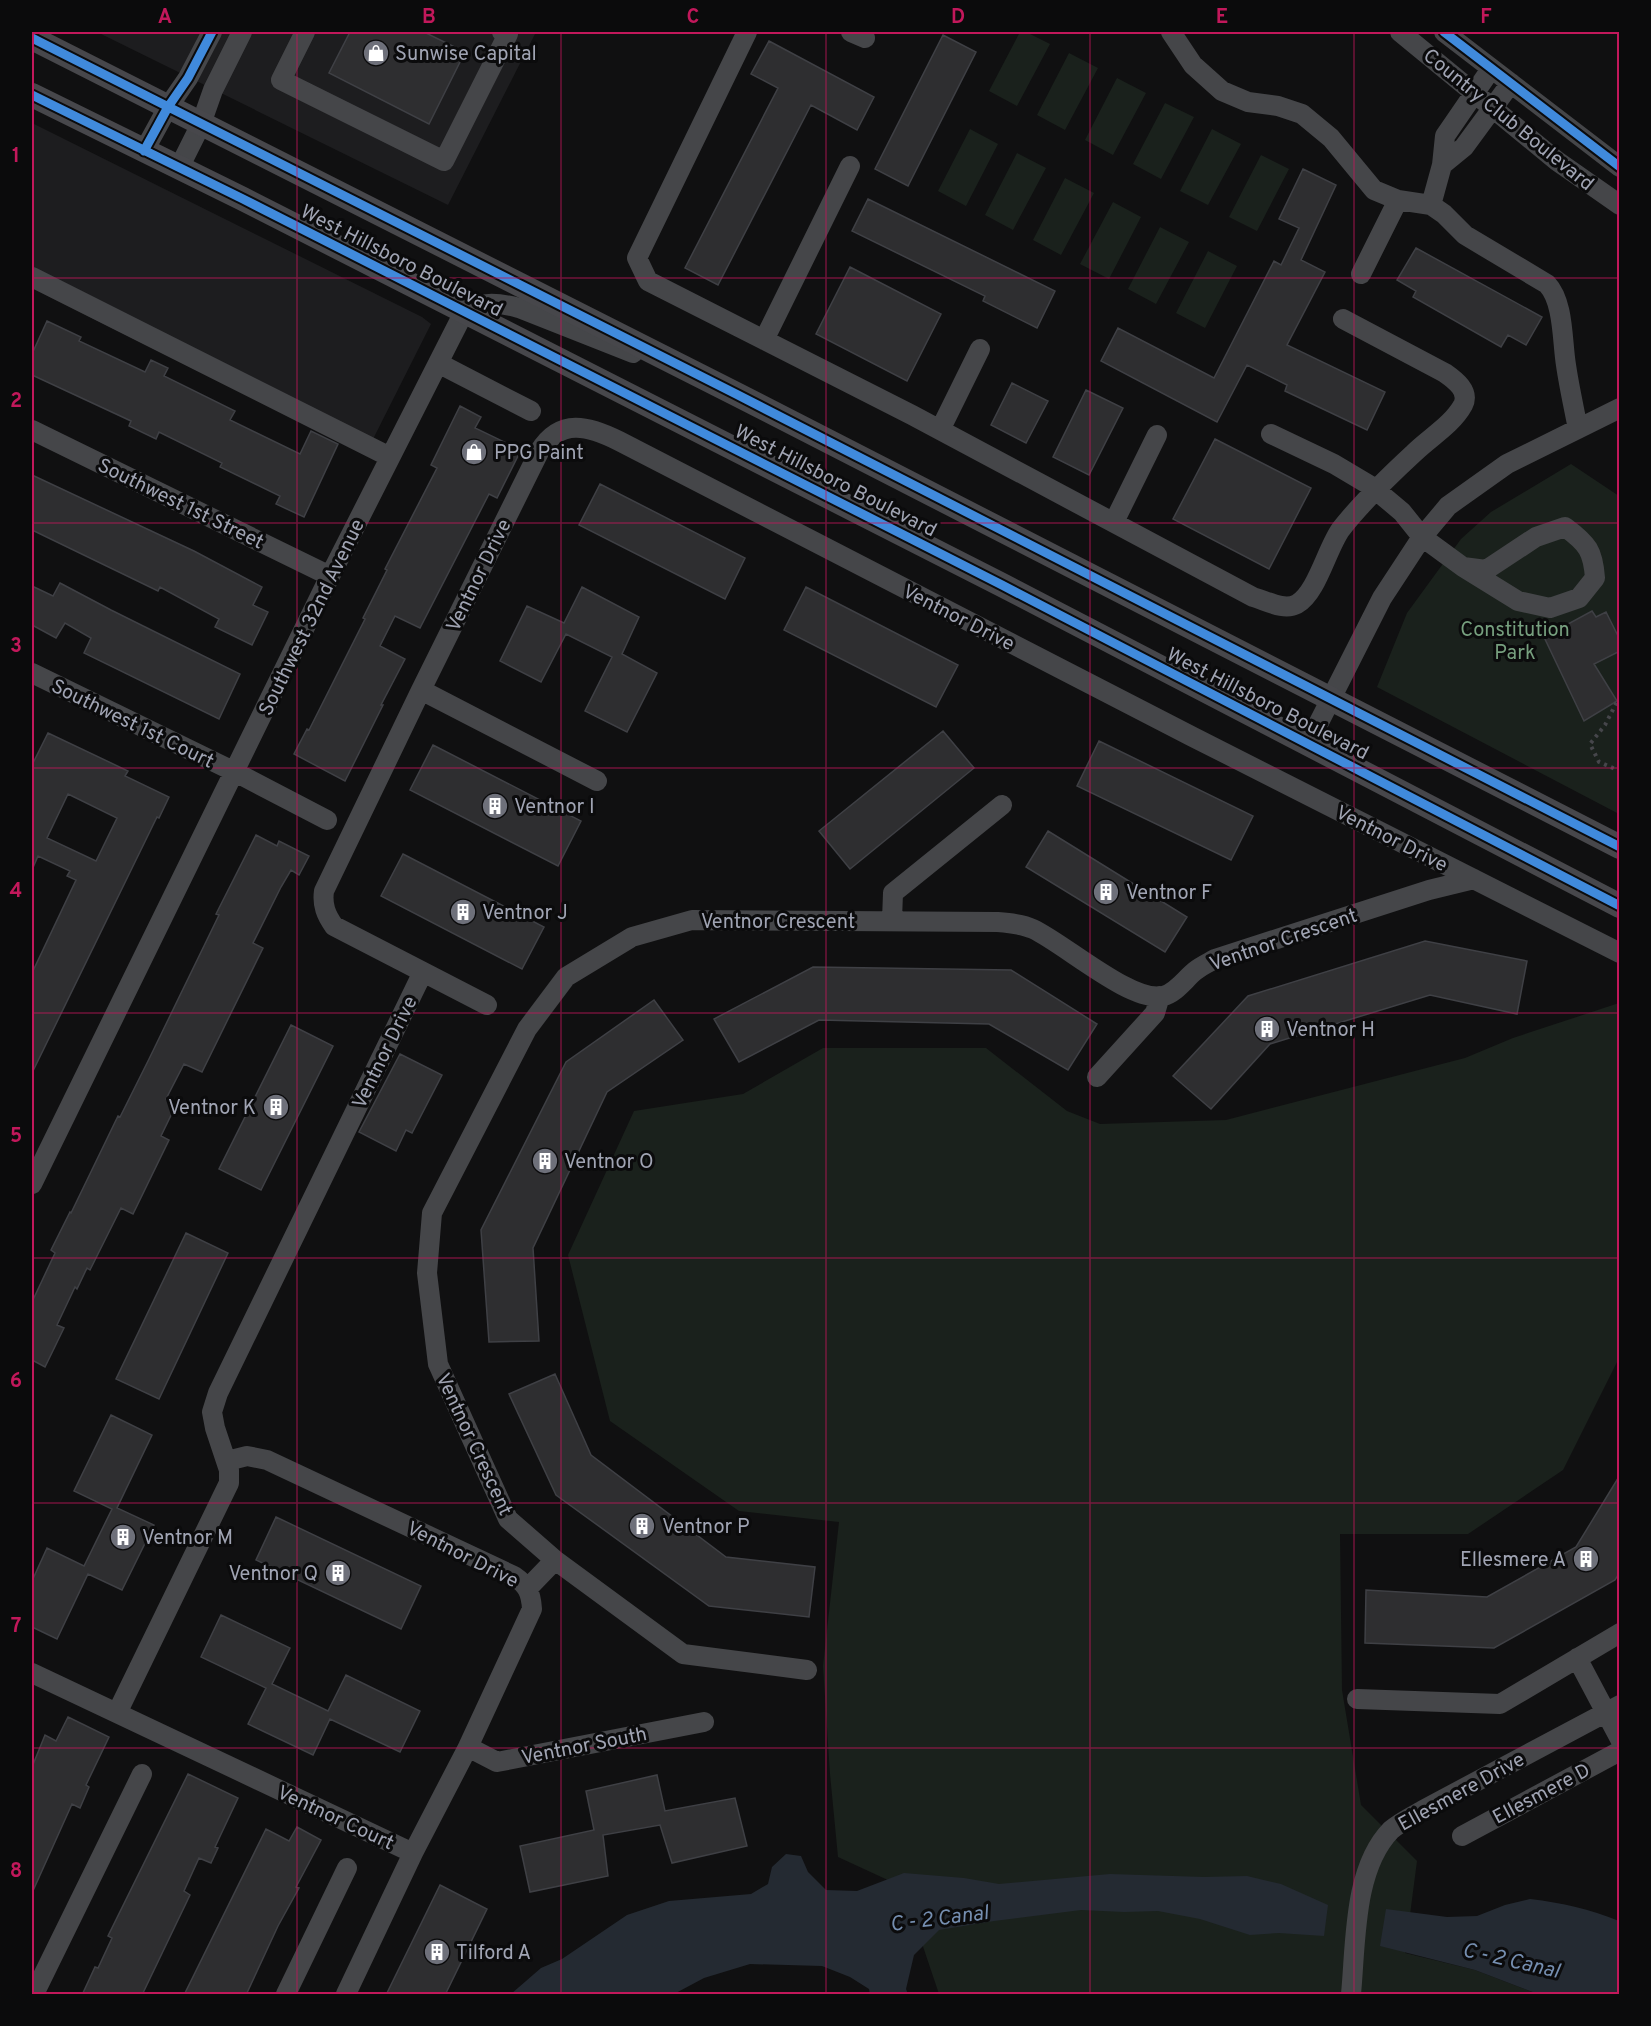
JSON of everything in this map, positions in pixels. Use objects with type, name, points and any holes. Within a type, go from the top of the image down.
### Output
[{"type":"main road","name":"West Hillsboro Boulevard","points":[[32,38],[736,393],[1620,847]]},
{"type":"main road","name":"West Hillsboro Boulevard","points":[[32,94],[981,574],[1620,906]]},
{"type":"street","points":[[144,151],[168,107],[188,78],[212,32]]},
{"type":"street","points":[[179,168],[201,124],[213,90],[242,32]]},
{"type":"street","points":[[305,32],[281,80],[444,161],[508,34],[502,32]]},
{"type":"street","points":[[747,32],[637,258],[648,281],[940,430],[1253,597],[1285,607],[1296,605],[1306,596],[1339,531],[1375,490],[1450,421],[1464,404],[1464,394],[1459,383],[1445,373],[1343,319]]},
{"type":"street","points":[[1171,32],[1193,65],[1222,91],[1248,102],[1278,106],[1302,114],[1331,138],[1374,190],[1398,200],[1431,205],[1444,214],[1465,235],[1538,277],[1551,289],[1555,295],[1561,323],[1565,362],[1578,429]]},
{"type":"street","name":"Country Club Boulevard","points":[[1400,32],[1475,91],[1557,161],[1620,205]]},
{"type":"street","name":"Country Club Boulevard","points":[[1444,32],[1620,167]]},
{"type":"street","points":[[1431,205],[1442,165],[1445,136],[1491,69]]},
{"type":"street","points":[[1442,165],[1464,147],[1511,83]]},
{"type":"street","points":[[764,340],[850,166]]},
{"type":"street","points":[[1361,274],[1398,200]]},
{"type":"street","points":[[32,277],[390,457]]},
{"type":"street","points":[[464,312],[470,307],[485,303],[519,308],[736,393]]},
{"type":"street","name":"Southwest 32nd Avenue","points":[[33,1178],[330,576],[464,312]]},
{"type":"street","points":[[940,430],[980,349]]},
{"type":"street","points":[[438,363],[531,411]]},
{"type":"street","points":[[1308,744],[1382,598],[1422,537],[1448,506],[1507,464],[1620,408]]},
{"type":"street","name":"Ventnor Drive","points":[[117,1713],[229,1483],[227,1461],[215,1428],[212,1412],[218,1392],[423,972],[334,926],[328,918],[323,899],[324,891],[543,445],[565,429],[583,427],[619,441],[1162,721],[1620,953]]},
{"type":"street","name":"Southwest 1st Street","points":[[32,430],[330,576]]},
{"type":"street","points":[[1271,434],[1334,464],[1375,490],[1402,512],[1422,537],[1462,567],[1518,600],[1550,609],[1579,598],[1596,578],[1593,556],[1579,538],[1565,527],[1536,537],[1486,570],[1462,567]]},
{"type":"street","points":[[1114,522],[1157,435]]},
{"type":"street","name":"Southwest 1st Court","points":[[32,673],[235,772],[327,820]]},
{"type":"street","points":[[421,690],[597,781]]},
{"type":"street","points":[[892,920],[893,893],[1002,805]]},
{"type":"street","name":"Ventnor Crescent","points":[[555,1560],[508,1519],[438,1364],[427,1273],[432,1214],[527,1029],[566,977],[632,937],[692,920],[997,922],[1032,928],[1122,985],[1140,994],[1164,996],[1177,988],[1195,970],[1215,959],[1429,890],[1474,879]]},
{"type":"street","points":[[423,972],[487,1005]]},
{"type":"street","points":[[1097,1077],[1155,1013],[1160,996]]},
{"type":"street","name":"Ventnor Drive","points":[[227,1461],[247,1456],[267,1460],[513,1576],[526,1584],[528,1588],[532,1609],[468,1747],[413,1853]]},
{"type":"street","points":[[528,1588],[555,1560],[683,1654],[807,1670]]},
{"type":"street","points":[[1357,1699],[1500,1704],[1620,1633]]},
{"type":"street","points":[[1577,1658],[1612,1709],[1620,1739]]},
{"type":"street","name":"Ventnor Court","points":[[32,1673],[413,1853],[346,1995]]},
{"type":"street","name":"Ellesmere Drive","points":[[1351,1995],[1362,1887],[1374,1854],[1392,1830],[1423,1810],[1612,1709]]},
{"type":"street","name":"Ventnor South","points":[[468,1747],[497,1762],[704,1722]]},
{"type":"street","name":"Ellesmere D","points":[[1461,1836],[1620,1751]]},
{"type":"street","points":[[34,1995],[142,1774]]},
{"type":"street","points":[[286,1995],[347,1868]]},
{"type":"path","points":[[1620,696],[1605,725],[1590,744],[1599,762],[1620,771]]},
{"type":"shaded area","points":[[97,32],[536,32],[448,205]]},
{"type":"shaded area","points":[[32,123],[422,317],[431,324],[365,455],[32,288]]},
{"type":"green space","points":[[1020,32],[1026,32],[1050,44],[1017,106],[989,91]]},
{"type":"green space","points":[[1069,53],[1098,68],[1065,130],[1037,115]]},
{"type":"green space","points":[[1117,78],[1146,93],[1113,155],[1085,140]]},
{"type":"green space","points":[[1165,103],[1194,117],[1161,179],[1133,164]]},
{"type":"green space","points":[[970,129],[998,144],[966,206],[938,191]]},
{"type":"green space","points":[[1212,129],[1241,144],[1208,205],[1180,191]]},
{"type":"green space","points":[[1017,153],[1046,168],[1013,230],[985,215]]},
{"type":"green space","points":[[1261,155],[1289,169],[1257,231],[1229,217]]},
{"type":"green space","points":[[1065,178],[1094,193],[1061,255],[1033,240]]},
{"type":"green space","points":[[1113,202],[1141,217],[1109,279],[1080,264]]},
{"type":"green space","points":[[1160,227],[1189,242],[1156,304],[1128,289]]},
{"type":"green space","points":[[1208,251],[1237,266],[1205,328],[1176,313]]},
{"type":"green space","name":"Constitution Park","points":[[1571,464],[1619,496],[1619,814],[1377,687],[1407,613],[1461,539],[1491,512]]},
{"type":"green space","points":[[1619,1003],[1619,1358],[1563,1470],[1468,1534],[1340,1534],[1342,1690],[1361,1805],[1417,1861],[1405,1953],[1475,1970],[1538,1994],[939,1994],[903,1887],[838,1857],[823,1666],[839,1522],[739,1511],[610,1421],[568,1255],[634,1111],[743,1094],[823,1048],[986,1048],[1067,1111],[1100,1124],[1226,1120],[1465,1058],[1513,1038]]},
{"type":"water","name":"C - 2 Canal","points":[[786,1854],[801,1856],[808,1872],[826,1890],[857,1891],[904,1873],[964,1878],[999,1884],[1110,1874],[1247,1876],[1281,1884],[1328,1905],[1324,1936],[1279,1933],[1250,1935],[1200,1919],[1158,1911],[1081,1910],[939,1930],[914,1955],[906,1989],[908,1994],[870,1994],[869,1989],[850,1977],[822,1966],[750,1964],[704,1978],[674,1994],[511,1994],[541,1968],[562,1959],[627,1915],[669,1901],[751,1894],[768,1884],[772,1867]]},
{"type":"water","name":"C - 2 Canal","points":[[1530,1899],[1576,1907],[1619,1921],[1619,1994],[1538,1994],[1475,1970],[1380,1946],[1386,1909],[1447,1917],[1477,1916],[1505,1905]]},
{"type":"building","points":[[350,32],[424,32],[465,52],[429,124],[329,73]]},
{"type":"building","points":[[943,35],[976,52],[908,186],[875,169]]},
{"type":"building","points":[[769,41],[874,97],[857,130],[811,105],[718,285],[685,268],[778,88],[751,74]]},
{"type":"building","points":[[1303,169],[1336,185],[1301,260],[1325,272],[1287,345],[1385,392],[1367,430],[1285,391],[1287,385],[1247,365],[1217,422],[1101,361],[1118,328],[1214,378],[1274,261],[1281,265],[1299,228],[1279,219]]},
{"type":"building","points":[[868,199],[1055,291],[1037,328],[983,301],[985,296],[852,231]]},
{"type":"building","points":[[1416,248],[1542,317],[1526,345],[1508,335],[1501,347],[1413,297],[1416,291],[1397,280]]},
{"type":"building","points":[[850,267],[941,314],[907,381],[816,334]]},
{"type":"building","points":[[47,321],[81,337],[79,341],[145,372],[151,360],[168,368],[164,376],[235,411],[230,420],[300,454],[311,431],[338,444],[304,517],[276,504],[280,496],[220,467],[222,463],[159,432],[156,439],[129,426],[131,421],[32,375],[32,354]]},
{"type":"building","points":[[1012,383],[1048,401],[1026,443],[991,425]]},
{"type":"building","points":[[1086,390],[1123,408],[1089,475],[1053,457]]},
{"type":"building","points":[[460,406],[481,417],[475,428],[521,450],[497,498],[489,494],[420,628],[395,616],[380,646],[405,659],[345,781],[294,754],[307,729],[309,730],[365,619],[363,618],[387,570],[385,569],[437,468],[431,465]]},
{"type":"building","points":[[1215,439],[1311,488],[1269,569],[1173,519]]},
{"type":"building","points":[[32,475],[194,551],[262,587],[253,605],[268,612],[252,645],[215,627],[219,619],[160,587],[158,591],[32,530]]},
{"type":"building","points":[[600,484],[745,558],[725,599],[579,525]]},
{"type":"building","points":[[60,583],[240,674],[219,719],[84,653],[91,638],[65,623],[56,638],[32,625],[32,586],[53,596]]},
{"type":"building","points":[[582,587],[639,617],[622,654],[657,673],[627,732],[585,711],[612,657],[566,634],[541,682],[500,661],[527,606],[564,623]]},
{"type":"building","points":[[806,587],[958,665],[936,707],[784,630]]},
{"type":"building","points":[[1592,611],[1596,617],[1606,612],[1620,640],[1620,651],[1594,664],[1617,701],[1584,721],[1544,637]]},
{"type":"building","points":[[943,731],[974,768],[850,869],[819,831]]},
{"type":"building","points":[[48,733],[128,771],[125,776],[169,797],[159,818],[157,817],[32,1073],[32,973],[76,880],[67,876],[70,871],[38,856],[32,870],[32,765]],"holes":[[[68,794],[117,818],[96,861],[47,838]]]},
{"type":"building","points":[[1099,741],[1253,816],[1231,860],[1077,786]]},
{"type":"building","name":"Ventnor I","points":[[433,745],[581,821],[558,866],[410,790]]},
{"type":"building","name":"Ventnor F","points":[[1048,831],[1187,917],[1165,952],[1026,867]]},
{"type":"building","points":[[256,835],[277,846],[279,841],[309,856],[299,875],[291,870],[253,943],[263,948],[202,1072],[184,1064],[166,1099],[176,1105],[161,1136],[169,1140],[133,1214],[121,1208],[90,1270],[87,1268],[77,1289],[75,1287],[57,1325],[64,1328],[45,1367],[32,1360],[32,1302],[55,1253],[51,1250],[149,1059],[219,915],[216,914]]},
{"type":"building","name":"Ventnor J","points":[[403,854],[544,927],[522,969],[381,896]]},
{"type":"building","name":"Ventnor H","points":[[1425,941],[1527,961],[1517,1014],[1430,995],[1270,1044],[1211,1109],[1173,1076],[1248,996]]},
{"type":"building","points":[[813,967],[1011,970],[1097,1024],[1068,1070],[989,1024],[819,1020],[739,1062],[714,1019]]},
{"type":"building","name":"Ventnor O","points":[[654,1000],[683,1040],[607,1092],[533,1248],[539,1341],[489,1342],[481,1230],[566,1062]]},
{"type":"building","name":"Ventnor K","points":[[291,1025],[333,1046],[261,1190],[219,1169]]},
{"type":"building","points":[[400,1054],[442,1075],[412,1133],[406,1130],[396,1151],[359,1132]]},
{"type":"building","points":[[186,1233],[228,1253],[159,1399],[116,1379]]},
{"type":"building","name":"Ventnor P","points":[[555,1374],[591,1455],[726,1557],[815,1567],[809,1617],[709,1606],[556,1495],[509,1394]]},
{"type":"building","name":"Ventnor M","points":[[111,1415],[152,1435],[117,1508],[154,1525],[122,1590],[88,1574],[57,1639],[32,1627],[32,1581],[47,1548],[84,1566],[112,1509],[74,1491]]},
{"type":"building","name":"Ellesmere A","points":[[1620,1475],[1620,1572],[1615,1580],[1494,1648],[1365,1643],[1366,1590],[1487,1597],[1576,1547]]},
{"type":"building","name":"Ventnor Q","points":[[276,1517],[421,1586],[401,1629],[256,1560]]},
{"type":"building","points":[[221,1615],[290,1648],[272,1684],[328,1711],[346,1675],[420,1711],[400,1752],[330,1719],[313,1755],[248,1724],[266,1688],[201,1657]]},
{"type":"building","points":[[68,1717],[109,1737],[86,1785],[89,1787],[80,1808],[72,1804],[32,1893],[32,1767],[45,1735],[56,1741]]},
{"type":"building","points":[[188,1774],[238,1798],[215,1847],[218,1848],[211,1863],[199,1858],[184,1891],[190,1895],[142,1995],[82,1995],[95,1967],[98,1968],[112,1938],[108,1936]]},
{"type":"building","points":[[657,1775],[665,1811],[735,1798],[747,1846],[672,1863],[660,1825],[603,1835],[608,1876],[530,1892],[520,1846],[594,1830],[586,1791]]},
{"type":"building","points":[[297,1827],[321,1840],[296,1887],[299,1888],[278,1926],[246,1995],[184,1995],[266,1829],[289,1841]]},
{"type":"building","name":"Tilford A","points":[[440,1885],[487,1909],[445,1995],[386,1995]]},
{"type":"cycle path","points":[[144,151],[168,107],[188,78],[212,32]]},
{"type":"cycle path","points":[[1444,32],[1620,167]]},
{"type":"cycle path","points":[[32,38],[736,394],[1620,847]]},
{"type":"cycle path","points":[[32,95],[243,199],[1002,585],[1620,906]]},
{"type":"place","name":"Sunwise Capital","points":[[376,53]]},
{"type":"place","name":"PPG Paint","points":[[474,452]]},
{"type":"place","name":"Ventnor I","points":[[495,806]]},
{"type":"place","name":"Ventnor F","points":[[1106,892]]},
{"type":"place","name":"Ventnor J","points":[[463,912]]},
{"type":"place","name":"Ventnor H","points":[[1267,1029]]},
{"type":"place","name":"Ventnor K","points":[[276,1107]]},
{"type":"place","name":"Ventnor O","points":[[545,1161]]},
{"type":"place","name":"Ventnor P","points":[[642,1526]]},
{"type":"place","name":"Ventnor M","points":[[123,1537]]},
{"type":"place","name":"Ellesmere A","points":[[1586,1559]]},
{"type":"place","name":"Ventnor Q","points":[[338,1573]]},
{"type":"place","name":"Tilford A","points":[[437,1952]]}]
